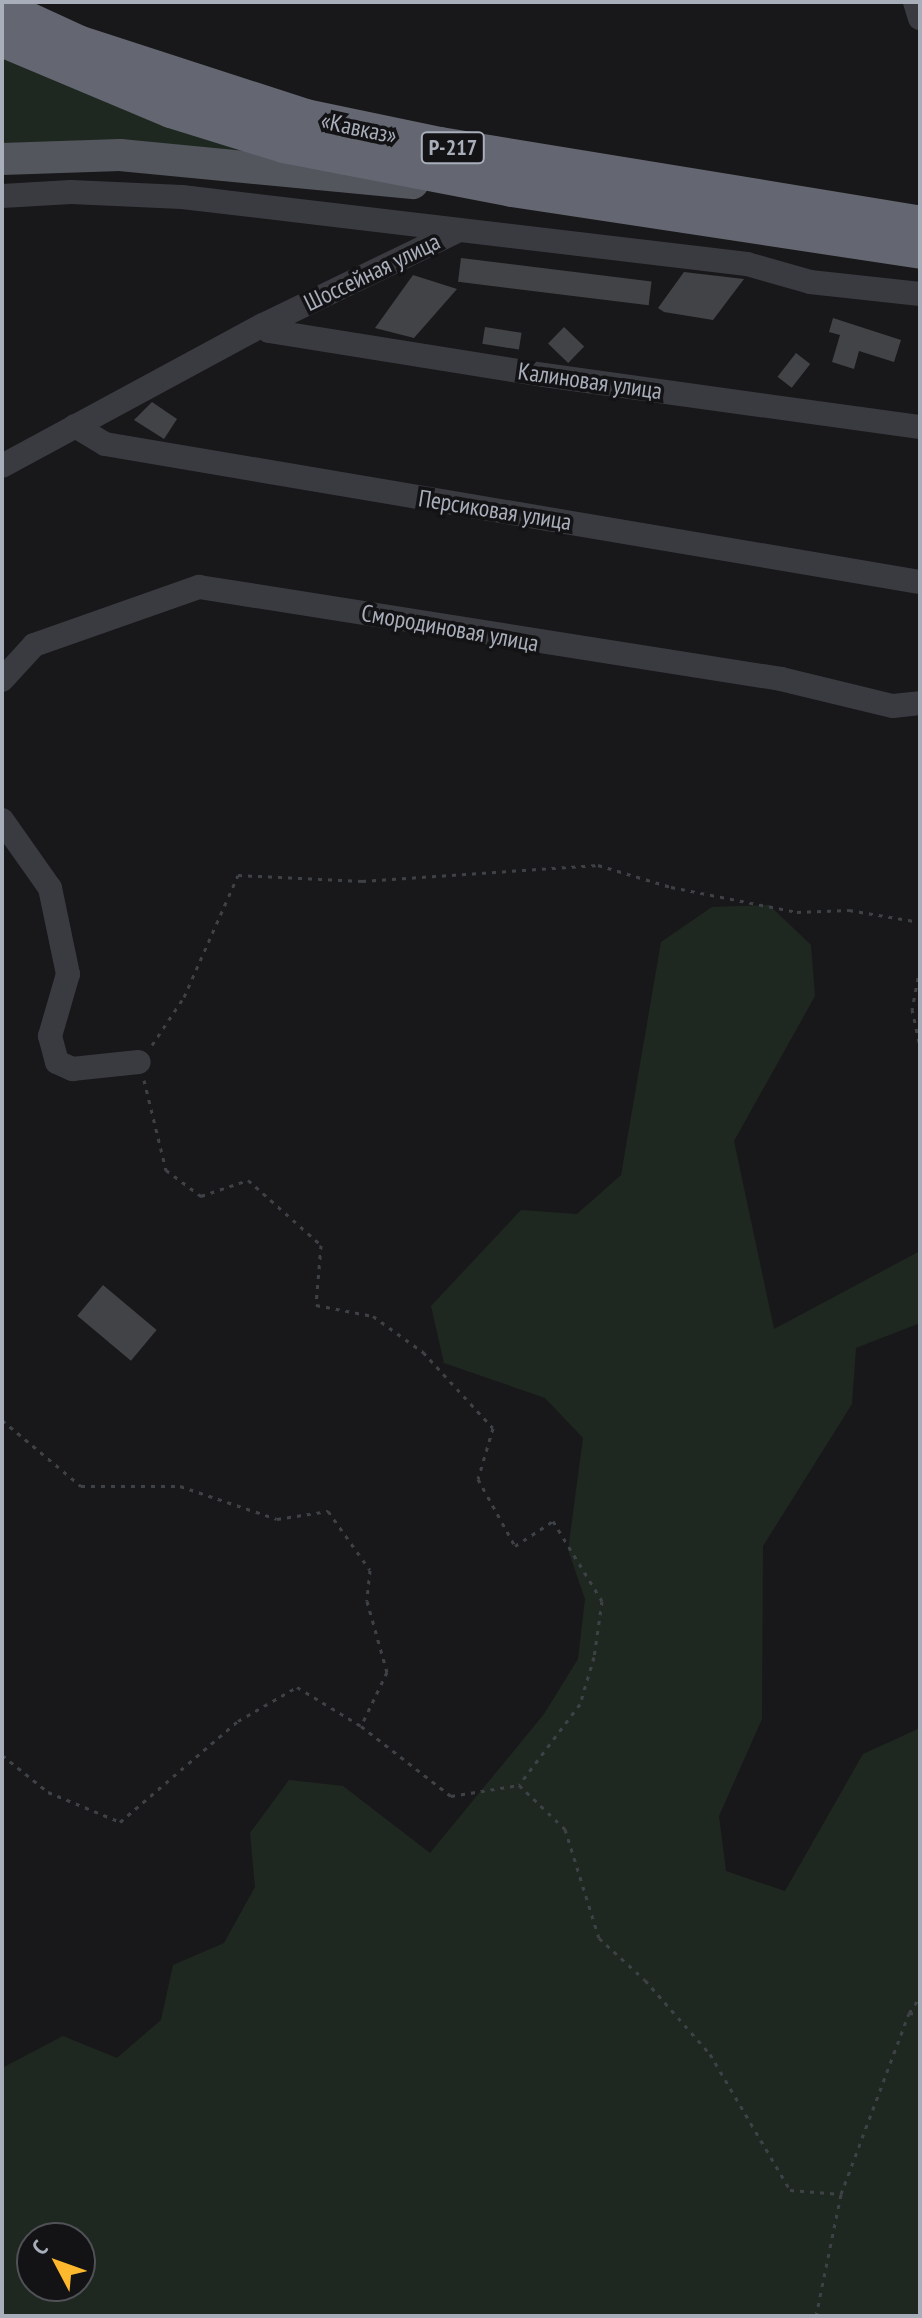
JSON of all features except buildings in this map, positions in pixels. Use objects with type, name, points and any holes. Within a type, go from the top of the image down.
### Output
[{"type":"highway","name":"«Кавказ»","points":[[2,8],[173,77],[365,130],[920,224]]},
{"type":"highway","name":"«Кавказ»","points":[[2,39],[221,128],[312,151],[512,189],[920,251]]},
{"type":"main road","name":"Р-217","points":[[12,2],[46,28]]},
{"type":"main road","name":"Р-217","points":[[2,159],[120,155],[512,189]]},
{"type":"street","points":[[915,2],[920,18]]},
{"type":"street","points":[[2,196],[71,192],[182,197],[458,231]]},
{"type":"street","name":"Шоссейная улица","points":[[2,466],[263,325],[458,231],[747,264],[810,282],[920,294]]},
{"type":"street","name":"Калиновая улица","points":[[263,325],[269,331],[544,375],[920,427]]},
{"type":"street","name":"Персиковая улица","points":[[75,426],[105,444],[920,582]]},
{"type":"street","name":"Смородиновая улица","points":[[2,680],[34,645],[199,587],[781,679],[893,706],[920,703]]},
{"type":"street","points":[[2,820],[50,888],[68,974],[50,1036],[57,1062],[72,1069],[139,1062]]},
{"type":"path","points":[[2,1755],[48,1792],[120,1822],[238,1721],[297,1687],[361,1726],[451,1796],[519,1785],[580,1704],[594,1657],[602,1601],[553,1521],[515,1546],[478,1479],[493,1428],[423,1352],[373,1316],[316,1305],[321,1245],[248,1180],[201,1196],[166,1170],[139,1062],[184,997],[238,875],[362,881],[598,865],[671,887],[797,912],[849,910],[920,922]]},
{"type":"path","points":[[920,968],[912,1009],[920,1047]]},
{"type":"path","points":[[2,1420],[81,1486],[180,1486],[277,1519],[328,1511],[370,1570],[367,1601],[387,1672],[361,1726]]},
{"type":"path","points":[[519,1785],[565,1829],[599,1938],[645,1980],[710,2054],[790,2190],[841,2194]]},
{"type":"path","points":[[816,2316],[841,2194],[909,2013],[920,1997]]},
{"type":"path","points":[[909,2013],[920,2014]]},
{"type":"shaded area","points":[[2,57],[255,152],[2,146]]},
{"type":"shaded area","points":[[769,905],[811,945],[815,996],[734,1141],[774,1329],[920,1251],[920,1323],[856,1348],[852,1404],[763,1546],[762,1719],[719,1816],[726,1871],[785,1891],[863,1754],[920,1728],[920,2316],[2,2316],[2,2068],[63,2036],[117,2058],[161,2020],[173,1965],[224,1943],[255,1887],[250,1833],[289,1780],[343,1786],[430,1853],[544,1714],[578,1659],[585,1599],[568,1550],[583,1438],[545,1398],[444,1363],[431,1306],[521,1210],[577,1214],[621,1175],[661,942],[712,907]]}]
